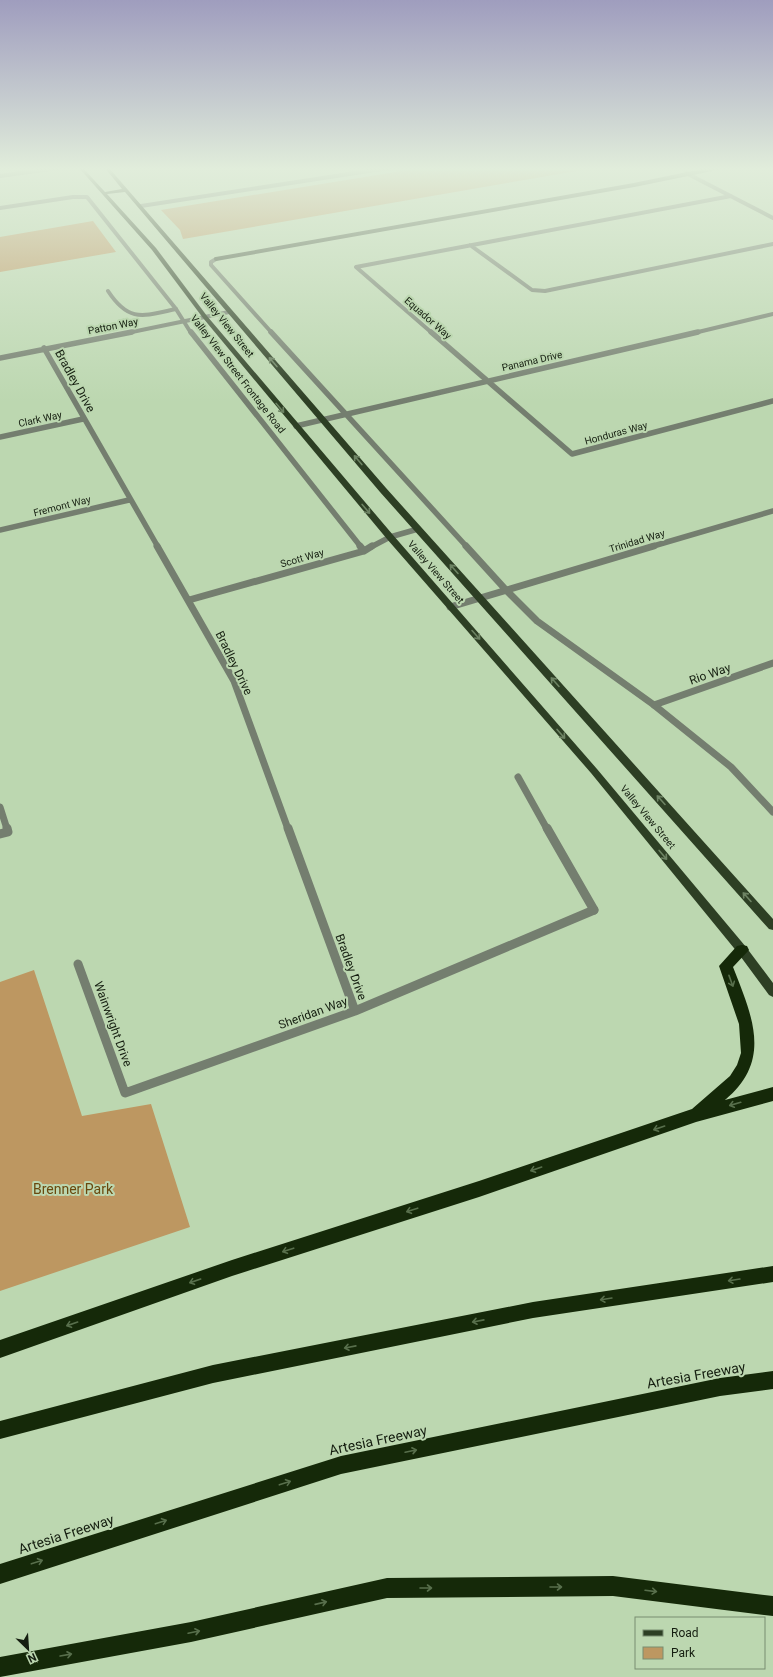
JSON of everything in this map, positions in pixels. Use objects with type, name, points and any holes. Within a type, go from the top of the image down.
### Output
[{"type":"highway","points":[[696,1116],[734,1081],[744,1067],[748,1053],[748,1026],[726,966],[742,950]]},
{"type":"highway","points":[[0,1349],[232,1268],[696,1116],[773,1094]]},
{"type":"highway","points":[[0,1430],[221,1372],[533,1310],[773,1274]]},
{"type":"highway","name":"Artesia Freeway","points":[[0,1574],[341,1465],[720,1387],[773,1380]]},
{"type":"highway","points":[[0,1667],[191,1632],[388,1588],[612,1586],[773,1606]]},
{"type":"main road","name":"Valley View Street","points":[[152,246],[205,317],[390,537],[594,772],[742,950],[773,992]]},
{"type":"main road","name":"Valley View Street","points":[[174,246],[229,312],[418,529],[773,926]]},
{"type":"street","name":"Valley View Street Frontage Road","points":[[126,246],[364,551]]},
{"type":"street","points":[[287,246],[216,259],[212,262],[212,265],[506,590],[537,622],[654,705],[731,767],[773,812]]},
{"type":"street","name":"Equador Way","points":[[463,246],[356,267],[488,380]]},
{"type":"street","points":[[472,246],[532,290],[545,291],[762,246]]},
{"type":"street","points":[[108,291],[120,308],[132,314],[150,314],[176,308]]},
{"type":"street","name":"Patton Way","points":[[0,358],[229,312]]},
{"type":"street","name":"Panama Drive","points":[[296,426],[773,314]]},
{"type":"street","name":"Bradley Drive","points":[[44,348],[129,500],[189,600],[234,681],[355,1011]]},
{"type":"street","name":"Honduras Way","points":[[488,380],[572,454],[773,401]]},
{"type":"street","name":"Clark Way","points":[[0,437],[83,419]]},
{"type":"street","name":"Fremont Way","points":[[0,530],[129,500]]},
{"type":"street","name":"Trinidad Way","points":[[450,607],[773,511]]},
{"type":"street","name":"Scott Way","points":[[189,600],[364,551],[390,537],[418,529]]},
{"type":"street","name":"Rio Way","points":[[654,705],[773,663]]},
{"type":"street","name":"Sheridan Way","points":[[125,1093],[355,1011],[594,910],[518,777]]},
{"type":"street","points":[[0,807],[4,833]]},
{"type":"street","name":"Wainwright Drive","points":[[78,964],[125,1093]]},
{"type":"green space","points":[[0,246],[112,246],[116,252],[0,272]]},
{"type":"green space","name":"Brenner Park","points":[[34,970],[82,1116],[151,1104],[190,1227],[0,1291],[0,982]]}]
